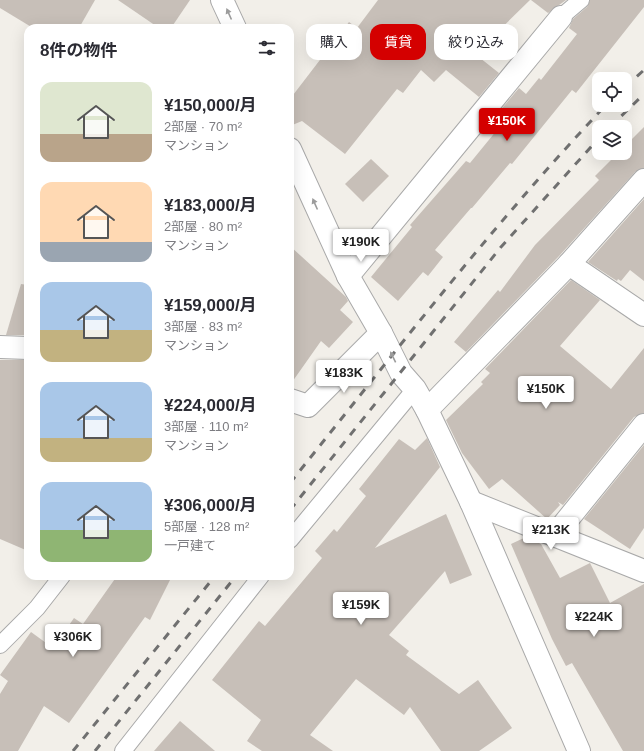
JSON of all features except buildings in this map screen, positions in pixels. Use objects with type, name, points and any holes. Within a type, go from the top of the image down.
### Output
[{"type":"street","points":[[222,0],[233,24]]},
{"type":"street","points":[[348,276],[561,16]]},
{"type":"street","points":[[294,158],[348,276],[381,333],[401,373],[415,389],[471,502],[580,751]]},
{"type":"street","points":[[426,410],[569,264],[644,180]]},
{"type":"street","points":[[569,264],[644,315]]},
{"type":"street","points":[[294,401],[308,406],[381,333]]},
{"type":"street","points":[[0,347],[24,348]]},
{"type":"street","points":[[555,535],[644,426]]},
{"type":"street","points":[[471,502],[643,569]]},
{"type":"lane","points":[[561,16],[581,0]]},
{"type":"lane","points":[[294,535],[415,389]]},
{"type":"lane","points":[[0,645],[36,608],[59,580]]},
{"type":"lane","points":[[123,751],[258,580]]},
{"type":"railway","points":[[632,81],[644,70]]},
{"type":"railway","points":[[617,120],[644,94]]},
{"type":"railway","points":[[294,478],[405,339],[523,196],[599,112]]},
{"type":"railway","points":[[294,505],[501,247],[592,146]]},
{"type":"railway","points":[[73,751],[212,580]]},
{"type":"railway","points":[[95,751],[233,580]]}]
